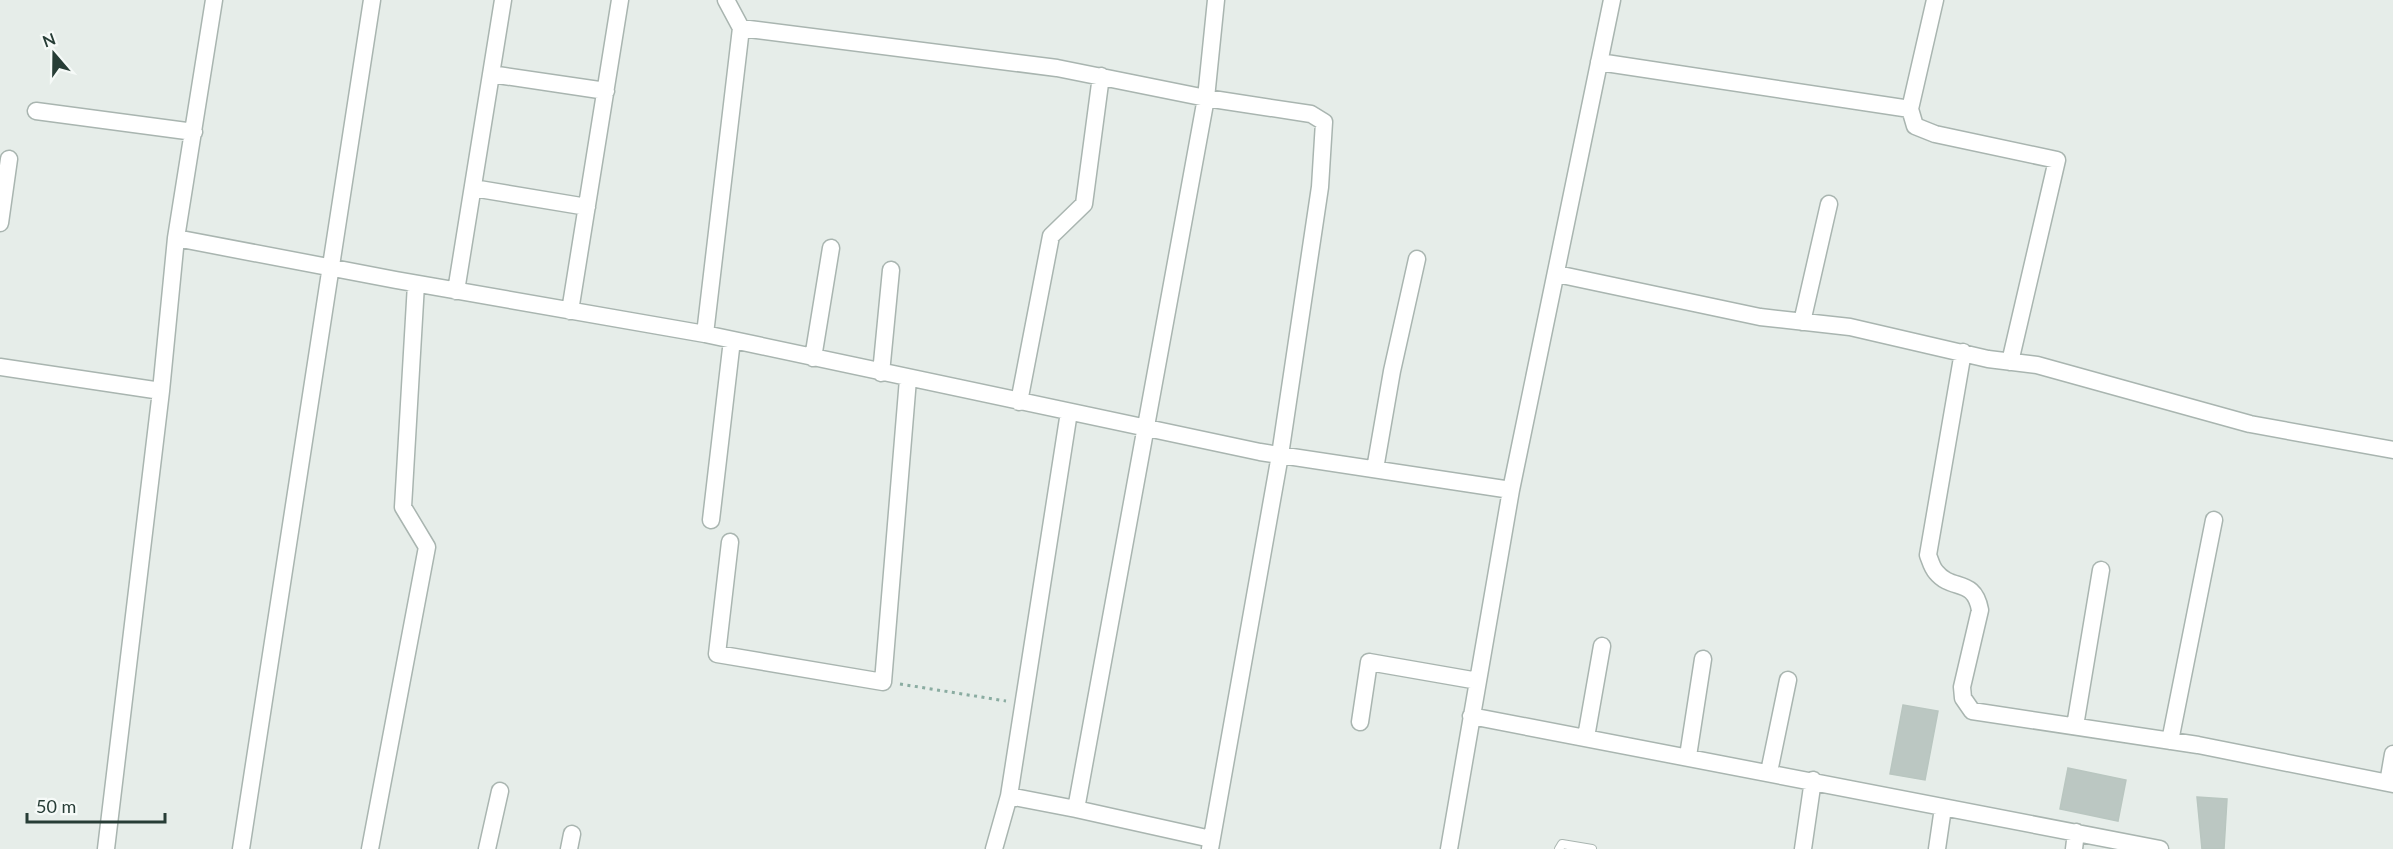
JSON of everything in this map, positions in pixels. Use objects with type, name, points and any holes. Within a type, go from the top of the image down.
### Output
[{"type":"street","points":[[106,849],[161,391],[176,237],[214,0]]},
{"type":"street","points":[[241,849],[372,0]]},
{"type":"street","points":[[456,291],[503,0]]},
{"type":"street","points":[[570,312],[620,0]]},
{"type":"street","points":[[705,334],[741,28],[726,0]]},
{"type":"street","points":[[1076,809],[1206,98],[1216,0]]},
{"type":"street","points":[[1449,849],[1511,490],[1557,274],[1611,0]]},
{"type":"street","points":[[1935,0],[1910,109],[1915,126],[1935,134],[2057,160],[2010,362]]},
{"type":"street","points":[[741,28],[1057,68],[1206,98],[1311,114],[1324,122],[1320,187],[1280,455],[1210,844],[1076,809],[1009,795]]},
{"type":"street","points":[[1599,62],[1910,109]]},
{"type":"street","points":[[491,74],[606,92]]},
{"type":"street","points":[[1019,402],[1051,236],[1084,204],[1101,76]]},
{"type":"street","points":[[36,111],[194,132]]},
{"type":"street","points":[[0,223],[9,159]]},
{"type":"street","points":[[473,188],[587,207]]},
{"type":"street","points":[[1802,322],[1829,204]]},
{"type":"street","points":[[176,237],[416,284],[705,334],[908,379],[1280,455],[1511,490]]},
{"type":"street","points":[[813,358],[831,248]]},
{"type":"street","points":[[1375,470],[1392,371],[1417,259]]},
{"type":"street","points":[[881,373],[891,270]]},
{"type":"street","points":[[1557,274],[1760,317],[1850,327],[2010,362],[2068,372],[2250,424],[2393,450]]},
{"type":"street","points":[[370,849],[427,547],[403,507],[416,284]]},
{"type":"street","points":[[711,520],[732,340]]},
{"type":"street","points":[[1963,352],[1928,555],[1935,572],[1950,582],[1971,590],[1978,602],[1980,610],[1962,687],[1963,698],[1972,711],[2300,763],[2390,784],[2393,754]]},
{"type":"street","points":[[0,367],[161,391]]},
{"type":"street","points":[[730,542],[717,654],[883,682],[908,379]]},
{"type":"street","points":[[994,849],[1009,795],[1069,412]]},
{"type":"street","points":[[2170,741],[2214,520]]},
{"type":"street","points":[[2075,726],[2102,570]]},
{"type":"street","points":[[1586,737],[1602,646]]},
{"type":"street","points":[[1688,756],[1703,659]]},
{"type":"street","points":[[1360,722],[1370,662],[1478,681]]},
{"type":"street","points":[[1769,772],[1788,680]]},
{"type":"street","points":[[1471,716],[1813,780],[1943,808],[2075,841],[2160,849]]},
{"type":"street","points":[[1803,849],[1813,780]]},
{"type":"street","points":[[487,849],[500,791]]},
{"type":"street","points":[[1937,849],[1943,808]]},
{"type":"lane","points":[[1559,849],[1562,843],[1592,849]]},
{"type":"path","points":[[883,682],[1024,703]]},
{"type":"building","points":[[1903,705],[1938,711],[1925,780],[1890,774]]},
{"type":"building","points":[[2068,768],[2126,780],[2118,821],[2060,809]]},
{"type":"building","points":[[2197,797],[2227,799],[2224,849],[2202,849]]}]
